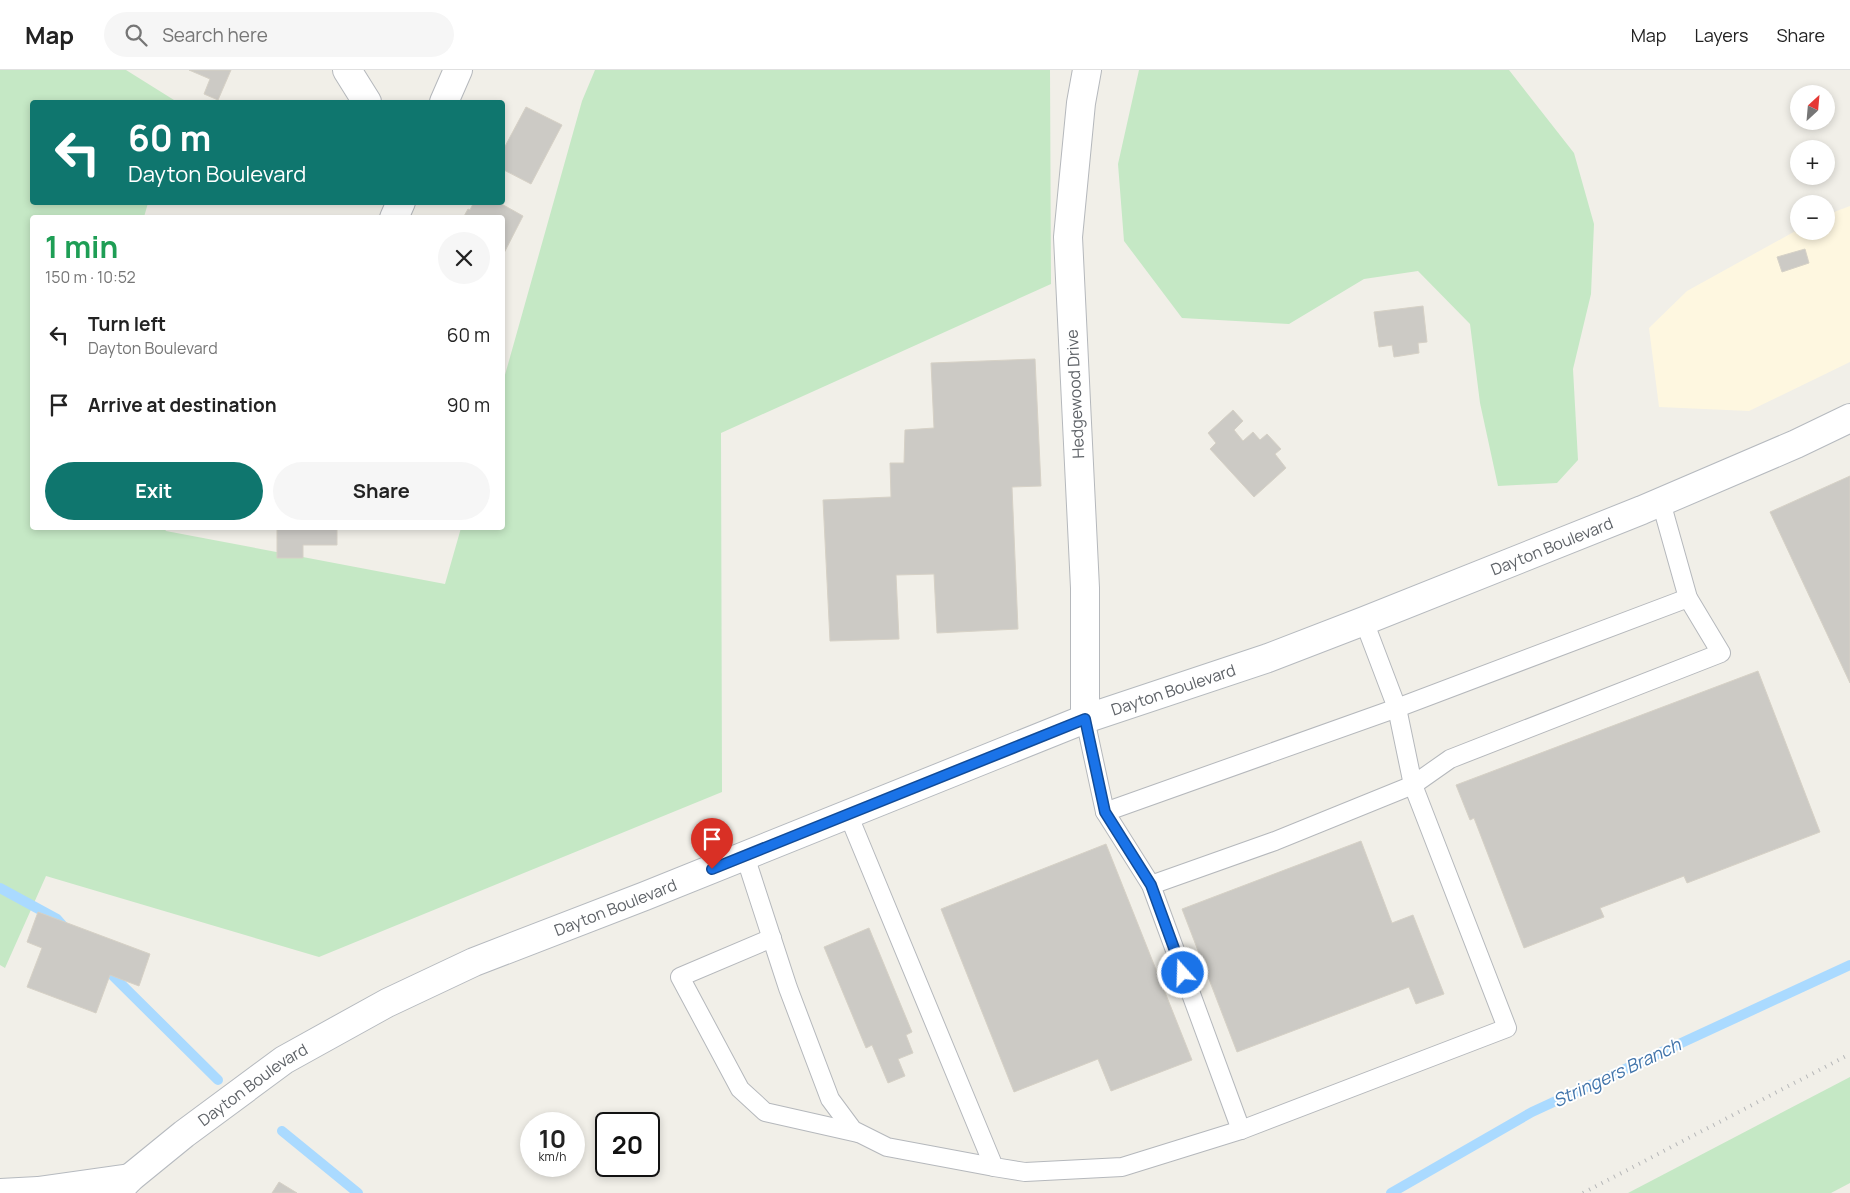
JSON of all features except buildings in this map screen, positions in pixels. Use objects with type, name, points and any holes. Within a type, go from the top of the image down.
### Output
[{"type":"main road","points":[[347,70],[366,100]]},
{"type":"main road","points":[[445,100],[458,70]]},
{"type":"main road","name":"Hedgewood Drive","points":[[1085,719],[1085,588],[1068,237],[1081,103],[1087,70]]},
{"type":"main road","name":"Dayton Boulevard","points":[[128,1188],[184,1134],[284,1060],[387,1003],[474,962],[745,856],[1085,719],[1268,658],[1364,621],[1661,502],[1796,444],[1850,418]]},
{"type":"main road","points":[[0,1193],[128,1188]]},
{"type":"lane","points":[[1151,885],[1275,841],[1413,785],[1450,759],[1721,653],[1688,598],[1661,502]]},
{"type":"lane","points":[[1105,812],[1397,708],[1688,598]]},
{"type":"lane","points":[[745,856],[788,988],[830,1100],[853,1130],[858,1133],[888,1147],[1025,1172],[1122,1167],[1241,1130],[1507,1028],[1413,785],[1397,708],[1364,621]]},
{"type":"lane","points":[[1085,719],[1105,812],[1151,885],[1241,1130]]},
{"type":"lane","points":[[848,814],[994,1167]]},
{"type":"lane","points":[[772,938],[680,977],[740,1089],[765,1112],[858,1133]]},
{"type":"shaded area","points":[[1850,206],[1850,362],[1749,411],[1659,407],[1649,328],[1687,291],[1790,234],[1790,240],[1835,240],[1835,212]]},
{"type":"green space","points":[[0,70],[126,70],[174,100],[30,100],[30,205],[147,205],[145,215],[30,215],[30,530],[165,530],[445,584],[460,530],[505,530],[505,375],[582,101],[595,70],[1050,70],[1051,284],[721,433],[722,792],[319,957],[46,876],[5,968],[0,965]]},
{"type":"green space","points":[[1139,70],[1509,70],[1574,153],[1594,224],[1591,294],[1573,369],[1578,460],[1557,483],[1498,486],[1480,403],[1470,324],[1418,271],[1364,279],[1289,324],[1182,318],[1124,241],[1118,164]]},
{"type":"green space","points":[[1850,1077],[1850,1183],[1831,1193],[1628,1193]]},
{"type":"waterway","points":[[0,888],[57,919],[65,928]]},
{"type":"waterway","name":"Stringers Branch","points":[[1391,1193],[1532,1112],[1850,965]]},
{"type":"waterway","points":[[105,968],[218,1080]]},
{"type":"waterway","points":[[282,1131],[358,1193]]},
{"type":"railway","points":[[1583,1193],[1850,1054]]},
{"type":"route","points":[[712,869],[1085,719],[1105,812],[1151,885],[1183,973]]}]
